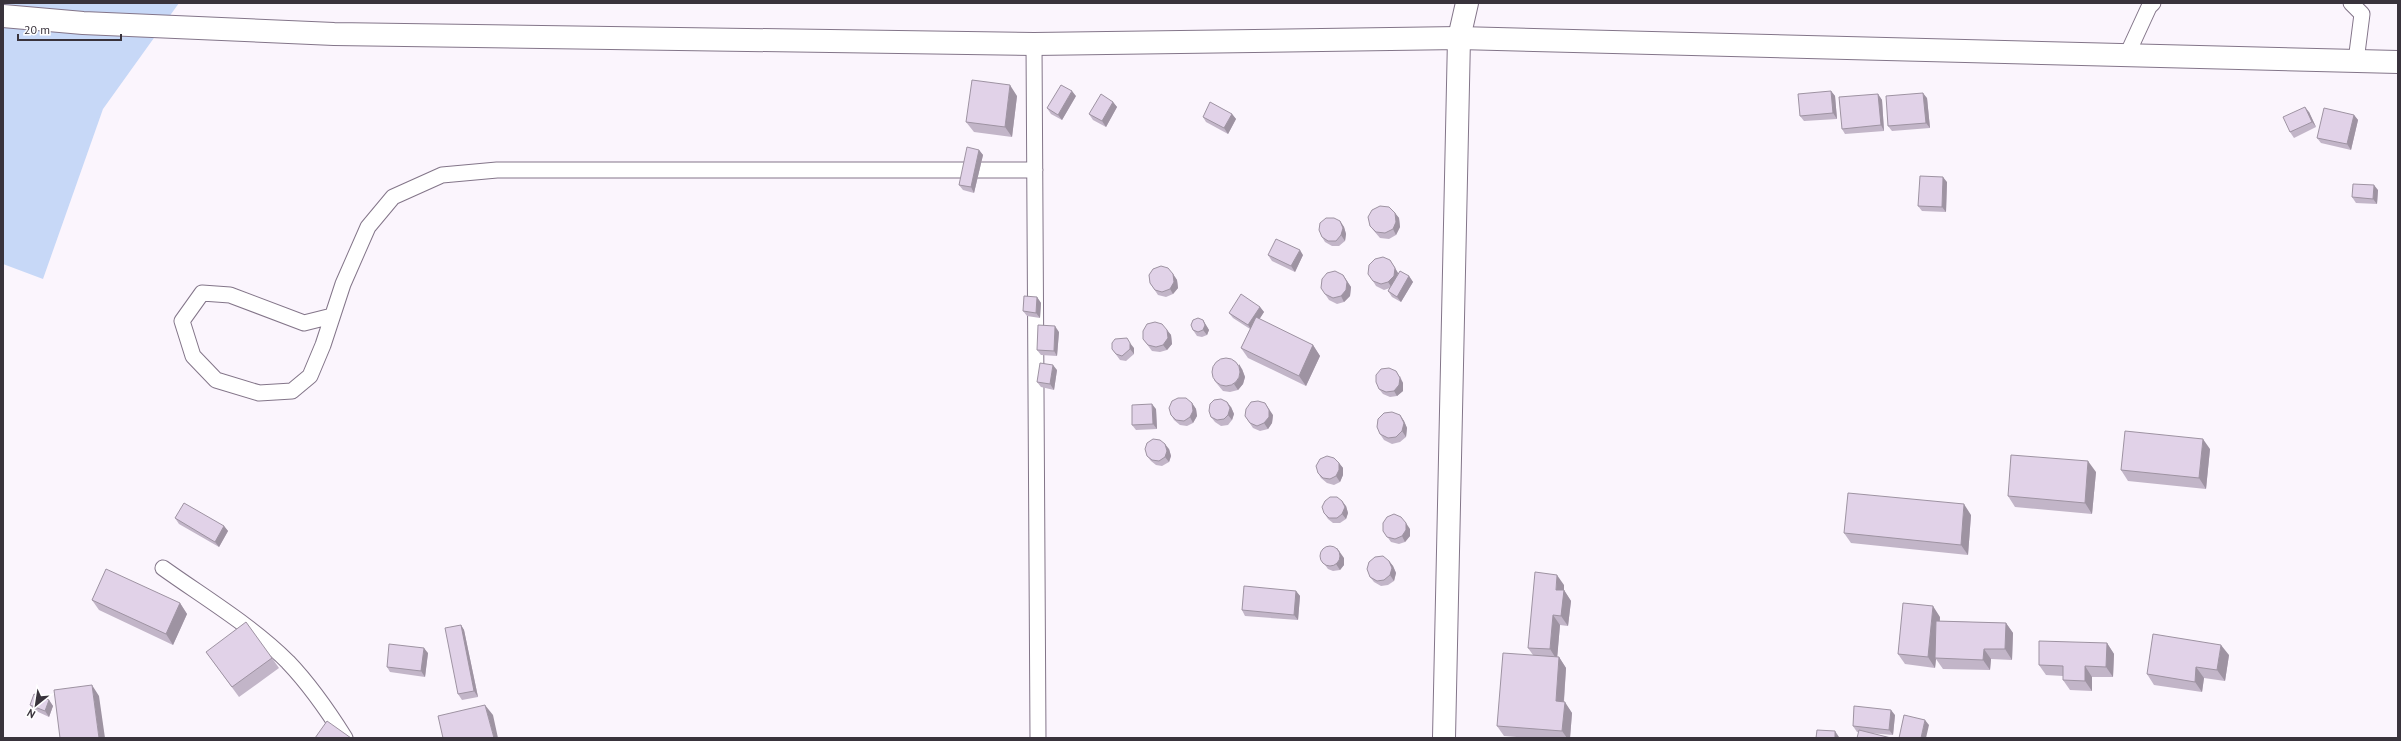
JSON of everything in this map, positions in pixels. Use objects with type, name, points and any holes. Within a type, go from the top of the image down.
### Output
[{"type":"main road","points":[[1444,738],[1459,38],[1467,3]]},
{"type":"main road","points":[[3,16],[83,23],[334,34],[1034,44],[1459,38],[2126,57],[2398,62]]},
{"type":"lane","points":[[2126,57],[2149,7],[2153,3]]},
{"type":"lane","points":[[2351,3],[2362,14],[2356,61]]},
{"type":"lane","points":[[1034,44],[1038,738]]},
{"type":"lane","points":[[332,316],[304,324],[230,295],[202,293],[182,321],[193,356],[216,380],[259,393],[292,390],[310,376],[332,316],[343,284],[368,227],[393,197],[442,175],[497,170],[1035,170]]},
{"type":"lane","points":[[163,568],[253,633],[288,662],[320,700],[345,738]]},
{"type":"water","points":[[3,3],[179,3],[103,109],[43,279],[3,264]]},
{"type":"building","points":[[972,80],[1010,85],[1005,127],[966,122]]},
{"type":"building","points":[[1061,85],[1072,91],[1058,115],[1047,108]]},
{"type":"building","points":[[1831,91],[1833,113],[1800,116],[1798,94]]},
{"type":"building","points":[[1923,93],[1926,123],[1888,126],[1886,96]]},
{"type":"building","points":[[1101,94],[1113,102],[1102,121],[1089,114]]},
{"type":"building","points":[[1878,94],[1881,125],[1842,129],[1839,97]]},
{"type":"building","points":[[1210,102],[1232,114],[1224,128],[1203,117]]},
{"type":"building","points":[[2305,107],[2312,122],[2290,132],[2283,117]]},
{"type":"building","points":[[2324,108],[2354,115],[2347,144],[2317,138]]},
{"type":"building","points":[[967,147],[979,150],[971,187],[959,185]]},
{"type":"building","points":[[1920,176],[1943,177],[1942,207],[1918,206]]},
{"type":"building","points":[[2353,184],[2374,185],[2373,199],[2352,197]]},
{"type":"building","points":[[1380,206],[1389,207],[1395,213],[1396,222],[1393,229],[1385,233],[1376,232],[1370,226],[1368,217],[1372,210]]},
{"type":"building","points":[[1326,218],[1334,218],[1340,221],[1343,228],[1341,235],[1336,241],[1328,241],[1322,237],[1319,230],[1320,223]]},
{"type":"building","points":[[1276,239],[1300,250],[1291,266],[1268,255]]},
{"type":"building","points":[[1383,257],[1390,260],[1395,268],[1394,276],[1388,282],[1381,284],[1373,281],[1368,274],[1369,265],[1375,259]]},
{"type":"building","points":[[1161,266],[1168,268],[1173,274],[1174,282],[1170,289],[1162,292],[1155,290],[1150,283],[1149,275],[1153,269]]},
{"type":"building","points":[[1335,271],[1343,275],[1347,282],[1346,290],[1341,296],[1333,298],[1325,294],[1321,288],[1322,279],[1327,273]]},
{"type":"building","points":[[1400,271],[1409,276],[1397,297],[1388,291]]},
{"type":"building","points":[[1241,294],[1260,307],[1248,325],[1229,313]]},
{"type":"building","points":[[1024,296],[1037,297],[1036,313],[1023,311]]},
{"type":"building","points":[[1256,317],[1313,345],[1299,376],[1241,348]]},
{"type":"building","points":[[1198,318],[1203,320],[1205,325],[1203,330],[1198,332],[1193,330],[1191,325],[1193,320]]},
{"type":"building","points":[[1155,322],[1162,324],[1167,330],[1168,338],[1163,345],[1156,347],[1148,345],[1143,339],[1143,331],[1147,324]]},
{"type":"building","points":[[1038,325],[1055,326],[1054,351],[1037,350]]},
{"type":"building","points":[[1127,338],[1130,343],[1130,349],[1122,356],[1116,354],[1112,349],[1112,343],[1115,339]]},
{"type":"building","points":[[1226,358],[1236,362],[1240,372],[1236,382],[1226,386],[1216,382],[1212,372],[1216,362]]},
{"type":"building","points":[[1040,363],[1053,365],[1050,384],[1037,382]]},
{"type":"building","points":[[1389,368],[1396,371],[1400,378],[1399,385],[1394,391],[1386,392],[1379,389],[1376,382],[1376,375],[1381,369]]},
{"type":"building","points":[[1178,398],[1186,398],[1192,403],[1193,411],[1190,417],[1184,421],[1176,420],[1171,415],[1169,408],[1172,401]]},
{"type":"building","points":[[1221,399],[1227,402],[1230,408],[1228,415],[1224,419],[1217,420],[1211,417],[1209,411],[1210,404],[1214,400]]},
{"type":"building","points":[[1258,401],[1265,403],[1269,410],[1269,417],[1264,423],[1257,426],[1250,423],[1245,416],[1246,409],[1251,402]]},
{"type":"building","points":[[1152,404],[1153,424],[1132,425],[1132,405]]},
{"type":"building","points":[[1392,412],[1400,415],[1404,423],[1402,431],[1396,437],[1388,438],[1380,434],[1377,427],[1378,419],[1384,413]]},
{"type":"building","points":[[2125,431],[2203,439],[2199,478],[2121,470]]},
{"type":"building","points":[[1153,439],[1160,440],[1165,444],[1167,451],[1165,457],[1159,461],[1152,460],[1147,456],[1145,449],[1147,443]]},
{"type":"building","points":[[2011,455],[2088,461],[2085,503],[2008,496]]},
{"type":"building","points":[[1327,456],[1334,458],[1339,463],[1339,470],[1336,476],[1330,479],[1323,478],[1318,473],[1316,466],[1320,459]]},
{"type":"building","points":[[1848,493],[1964,504],[1961,545],[1844,533]]},
{"type":"building","points":[[1330,497],[1337,497],[1342,501],[1345,507],[1342,514],[1337,518],[1329,518],[1324,513],[1322,507],[1325,501]]},
{"type":"building","points":[[184,503],[224,526],[215,542],[175,518]]},
{"type":"building","points":[[1394,514],[1401,517],[1406,523],[1406,530],[1402,536],[1395,539],[1387,537],[1383,531],[1383,523],[1387,517]]},
{"type":"building","points":[[1330,546],[1337,549],[1340,556],[1337,563],[1330,566],[1323,563],[1320,556],[1323,549]]},
{"type":"building","points":[[1383,556],[1389,561],[1392,568],[1390,575],[1384,580],[1377,581],[1370,577],[1367,569],[1369,562],[1375,557]]},
{"type":"building","points":[[106,569],[180,603],[166,634],[92,600]]},
{"type":"building","points":[[1535,572],[1557,575],[1556,590],[1564,590],[1561,616],[1553,615],[1550,649],[1528,648]]},
{"type":"building","points":[[1244,586],[1296,591],[1294,615],[1242,610]]},
{"type":"building","points":[[1903,603],[1933,606],[1928,657],[1898,654]]},
{"type":"building","points":[[1936,621],[2006,623],[2005,649],[1984,649],[1983,660],[1935,658]]},
{"type":"building","points":[[246,622],[272,658],[232,687],[206,652]]},
{"type":"building","points":[[461,625],[474,691],[458,694],[445,628]]},
{"type":"building","points":[[2153,634],[2221,645],[2217,670],[2196,667],[2195,682],[2147,674]]},
{"type":"building","points":[[2039,641],[2107,643],[2106,667],[2085,666],[2085,681],[2063,680],[2063,666],[2039,665]]},
{"type":"building","points":[[389,644],[424,648],[421,671],[387,667]]},
{"type":"building","points":[[1503,653],[1559,657],[1556,701],[1565,702],[1562,731],[1497,726]]},
{"type":"building","points":[[92,685],[99,738],[60,738],[54,690]]},
{"type":"building","points":[[34,694],[49,700],[45,711],[30,705]]},
{"type":"building","points":[[485,705],[494,738],[443,738],[438,716]]},
{"type":"building","points":[[1854,706],[1891,710],[1889,730],[1853,726]]},
{"type":"building","points":[[1904,715],[1925,720],[1921,738],[1899,738]]},
{"type":"building","points":[[327,721],[351,738],[315,738]]},
{"type":"building","points":[[1817,730],[1835,731],[1835,738],[1816,738]]},
{"type":"building","points":[[1859,730],[1891,738],[1857,738]]}]
